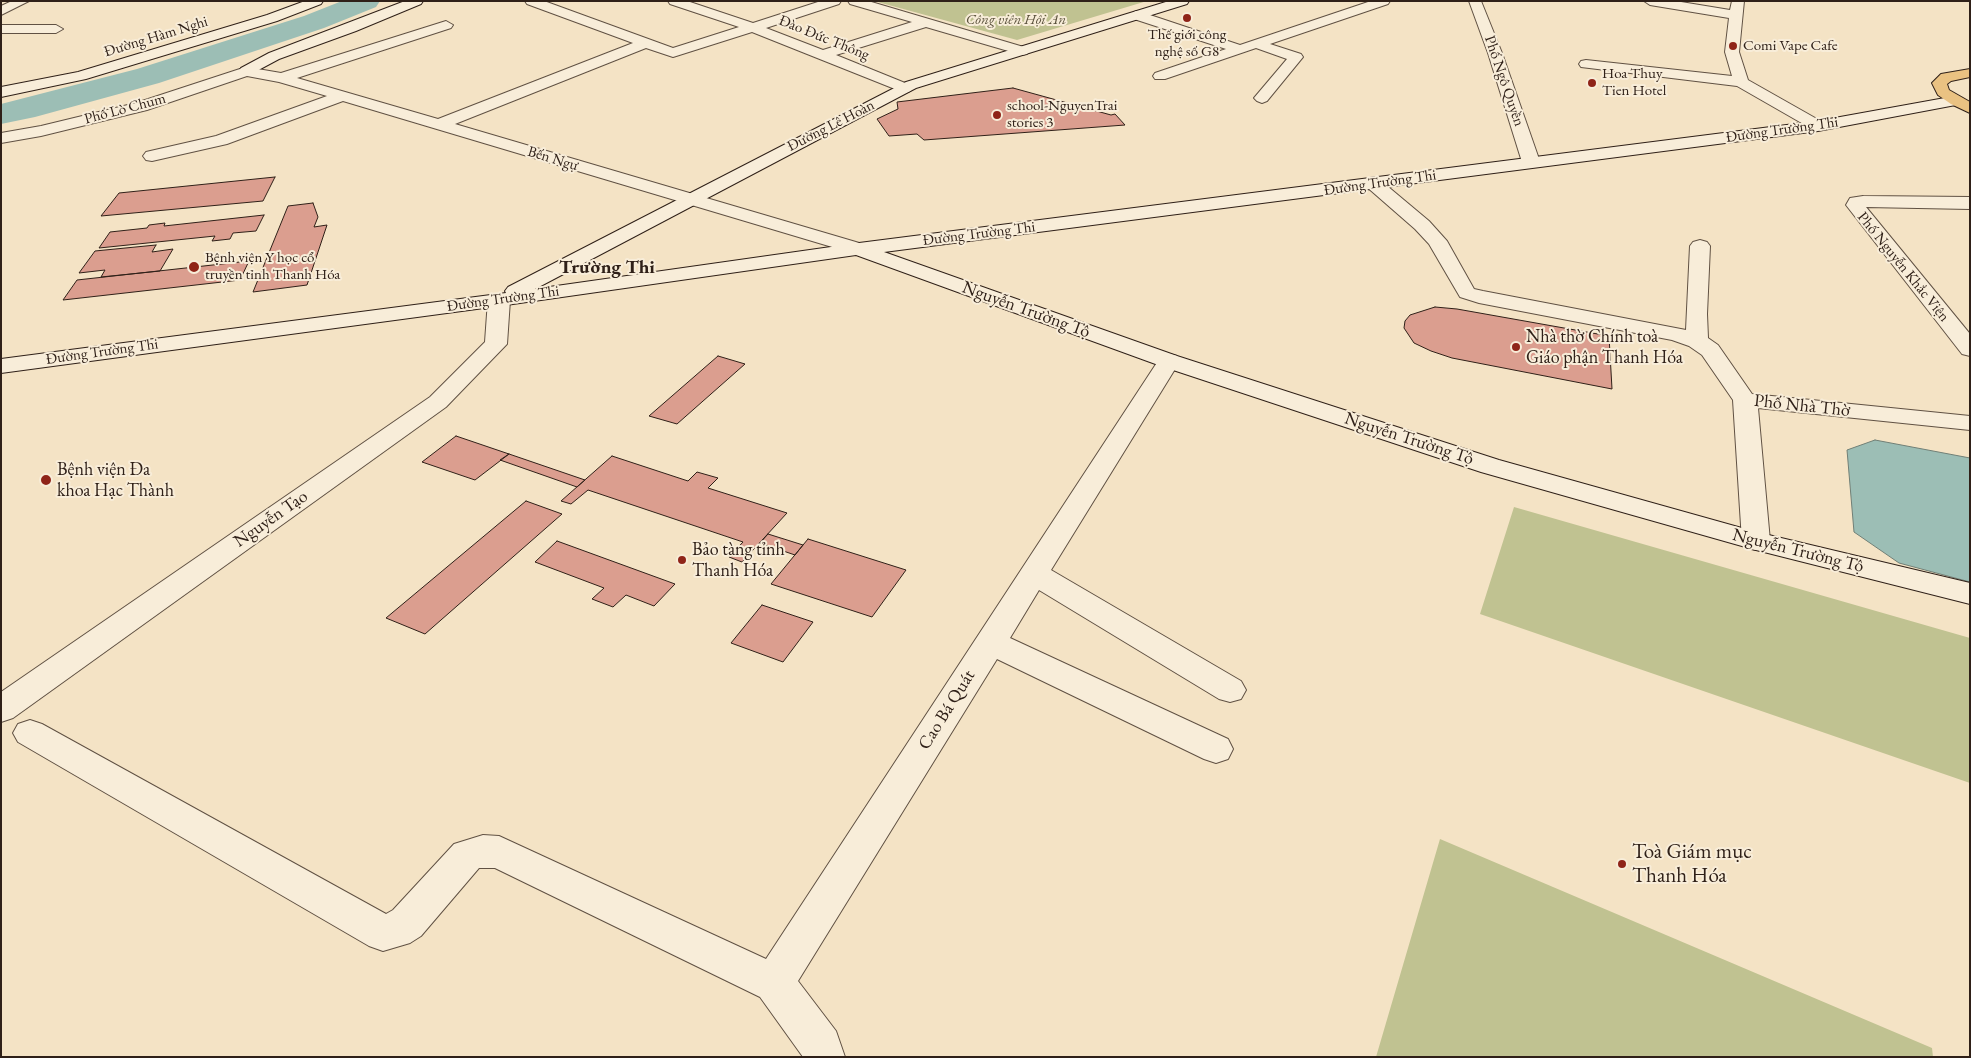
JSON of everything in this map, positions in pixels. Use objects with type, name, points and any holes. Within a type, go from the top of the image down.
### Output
[{"type":"highway","points":[[1963,104],[1943,92],[1939,83],[1946,77],[1967,72]]},
{"type":"street","points":[[1,11],[23,1]]},
{"type":"street","name":"Đường Hàm Nghi","points":[[1,92],[81,76],[272,18],[317,1]]},
{"type":"street","name":"Phố Lò Chum","points":[[1,138],[41,131],[141,107],[246,71],[274,56],[351,28],[417,1]]},
{"type":"street","points":[[531,1],[673,53],[834,1]]},
{"type":"street","name":"Đào Đức Thông","points":[[674,1],[754,28],[905,88]]},
{"type":"street","points":[[854,1],[1022,50]]},
{"type":"street","name":"Đường Lê Hoàn","points":[[499,300],[689,199],[905,88],[1183,1]]},
{"type":"street","points":[[1160,76],[1384,1]]},
{"type":"street","name":"Phố Ngô Quyền","points":[[1474,1],[1495,53],[1531,162]]},
{"type":"street","points":[[1650,1],[1737,8],[1732,52],[1741,82]]},
{"type":"street","points":[[1136,15],[1240,49]]},
{"type":"street","points":[[822,55],[927,22]]},
{"type":"street","points":[[282,78],[446,25]]},
{"type":"street","points":[[1,29],[56,29]]},
{"type":"street","points":[[438,125],[646,43]]},
{"type":"street","points":[[1257,44],[1296,57],[1262,98]]},
{"type":"street","points":[[1586,64],[1741,82],[1818,126]]},
{"type":"street","name":"Bến Ngự","points":[[246,71],[282,78],[860,249]]},
{"type":"street","points":[[152,156],[221,140],[342,96]]},
{"type":"street","name":"Đường Trường Thi","points":[[1,366],[499,300],[860,249],[1818,126],[1963,104]]},
{"type":"street","points":[[1374,184],[1422,225],[1437,242],[1468,293],[1488,299],[1677,334],[1697,341],[1710,350],[1745,400]]},
{"type":"street","name":"Phố Nguyễn Khắc Viện","points":[[1970,203],[1863,201],[1856,202],[1855,205],[1970,349]]},
{"type":"street","points":[[1697,341],[1696,314],[1700,246]]},
{"type":"street","name":"Nguyễn Trường Tộ","points":[[860,249],[1168,361],[1490,466],[1756,541],[1970,594]]},
{"type":"street","name":"Nguyễn Tạo","points":[[1,709],[438,402],[496,344],[499,300]]},
{"type":"street","name":"Cao Bá Quát","points":[[774,983],[1168,361]]},
{"type":"street","name":"Phố Nhà Thờ","points":[[1756,541],[1745,400],[1970,423]]},
{"type":"street","points":[[1034,573],[1230,690]]},
{"type":"street","points":[[990,642],[1216,749]]},
{"type":"street","points":[[30,733],[383,933],[396,930],[407,923],[467,856],[483,851],[498,852],[774,983],[820,1046],[824,1057]]},
{"type":"green space","name":"Công viên Hội An","points":[[874,1],[1147,1],[1017,40]]},
{"type":"green space","points":[[1514,507],[1970,638],[1970,783],[1480,614]]},
{"type":"green space","points":[[1440,839],[1932,1048],[1933,1057],[1376,1057]]},
{"type":"water","points":[[1875,440],[1970,458],[1970,582],[1899,563],[1854,532],[1847,450]]},
{"type":"building","name":"school-NguyenTrai stories 3","points":[[1013,88],[1111,115],[1115,114],[1125,125],[924,140],[917,134],[889,136],[877,119],[898,109],[897,102]]},
{"type":"building","points":[[275,177],[263,201],[101,216],[119,193]]},
{"type":"building","points":[[313,203],[318,217],[314,227],[327,225],[307,285],[253,292],[288,206]]},
{"type":"building","points":[[264,215],[256,231],[233,233],[230,239],[212,241],[215,236],[99,248],[110,232],[147,228],[149,225],[165,223],[164,226]]},
{"type":"building","points":[[156,245],[152,252],[173,249],[160,271],[101,277],[105,270],[79,273],[95,251]]},
{"type":"building","points":[[249,261],[240,280],[63,300],[77,280]]},
{"type":"building","name":"Nhà thờ Chính toà Giáo phận Thanh Hóa","points":[[1435,307],[1457,309],[1609,336],[1612,389],[1452,358],[1414,343],[1404,328],[1405,321],[1410,315]]},
{"type":"building","points":[[718,356],[745,364],[677,424],[649,416]]},
{"type":"building","points":[[456,436],[509,454],[475,480],[422,462]]},
{"type":"building","points":[[509,454],[585,480],[577,487],[500,460]]},
{"type":"building","points":[[612,456],[688,481],[697,472],[718,478],[708,488],[787,513],[742,562],[729,557],[743,542],[588,490],[571,504],[561,501]]},
{"type":"building","points":[[526,501],[562,514],[425,634],[386,618]]},
{"type":"building","points":[[768,534],[803,545],[795,555],[760,543]]},
{"type":"building","points":[[808,539],[906,570],[872,617],[771,584]]},
{"type":"building","points":[[557,541],[675,584],[654,606],[626,595],[613,607],[592,599],[604,588],[535,562]]},
{"type":"building","points":[[762,605],[813,622],[783,662],[731,643]]},
{"type":"waterway","points":[[1,114],[23,110],[148,76],[314,22],[367,1]]},
{"type":"place","name":"Thế giới công nghệ số G8","points":[[1187,18]]},
{"type":"place","name":"Comi Vape Cafe","points":[[1733,46]]},
{"type":"place","name":"Hoa Thuy Tien Hotel","points":[[1592,83]]},
{"type":"place","name":"school-NguyenTrai stories 3","points":[[997,115]]},
{"type":"place","name":"Bệnh viện Y học cổ truyền tỉnh Thanh Hóa","points":[[194,267]]},
{"type":"place","name":"Nhà thờ Chính toà Giáo phận Thanh Hóa","points":[[1516,347]]},
{"type":"place","name":"Bệnh viện Đa khoa Hạc Thành","points":[[46,480]]},
{"type":"place","name":"Bảo tàng tỉnh Thanh Hóa","points":[[682,560]]},
{"type":"place","name":"Toà Giám mục Thanh Hóa","points":[[1622,864]]},
{"type":"district","name":"Trường Thi","points":[[607,268]]}]
